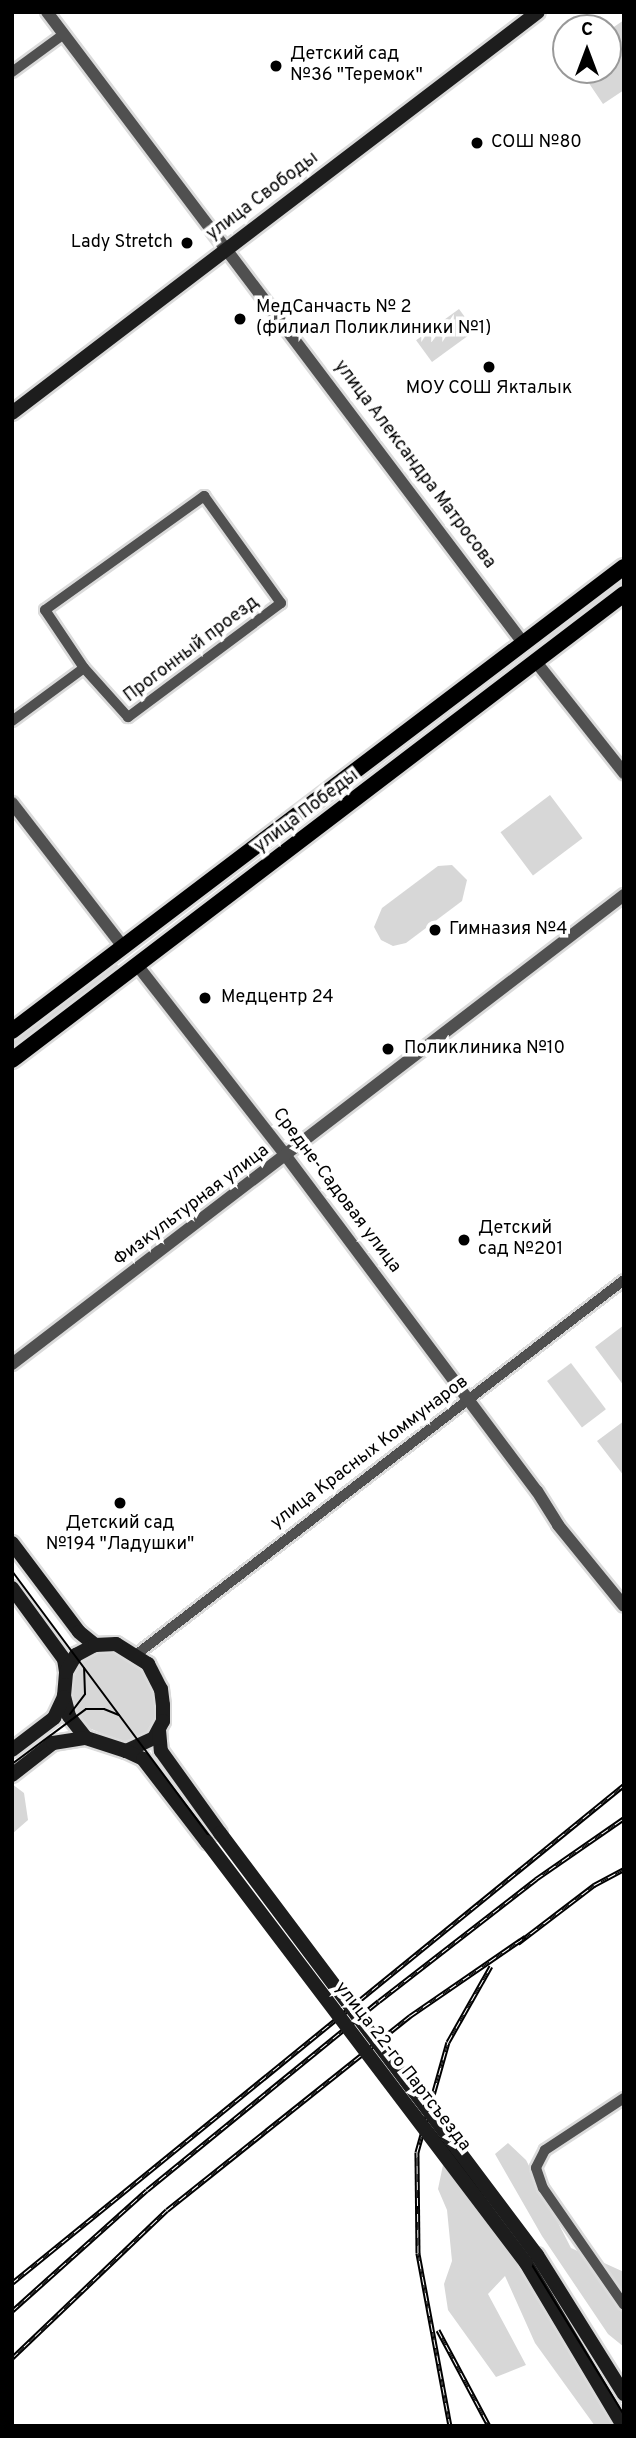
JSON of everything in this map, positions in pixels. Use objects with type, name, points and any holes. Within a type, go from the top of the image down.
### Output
[{"type":"main road","name":"улица Свободы","points":[[12,413],[538,12]]},
{"type":"main road","name":"улица Победы","points":[[12,1031],[624,566]]},
{"type":"main road","name":"улица Победы","points":[[12,1060],[624,594]]},
{"type":"main road","name":"улица Александра Матросова","points":[[524,644],[536,662]]},
{"type":"main road","name":"Средне-Садовая улица","points":[[124,948],[137,965]]},
{"type":"main road","points":[[12,1543],[79,1632],[94,1645]]},
{"type":"main road","points":[[12,1588],[60,1653],[66,1672],[65,1696],[69,1716],[86,1738]]},
{"type":"main road","points":[[12,1775],[53,1743],[86,1738],[126,1751],[147,1744],[159,1730],[161,1689],[155,1673],[137,1654],[116,1644],[94,1645],[76,1655],[66,1672]]},
{"type":"main road","points":[[12,1750],[54,1718],[65,1696]]},
{"type":"main road","name":"улица 22-го Партсъезда","points":[[159,1730],[161,1751],[214,1837],[531,2259],[624,2394]]},
{"type":"main road","name":"улица 22-го Партсъезда","points":[[126,1751],[143,1759],[214,1837]]},
{"type":"main road","name":"улица 22-го Партсъезда","points":[[531,2259],[623,2426]]},
{"type":"street","name":"улица Александра Матросова","points":[[47,12],[524,644]]},
{"type":"street","points":[[12,72],[64,34]]},
{"type":"street","name":"Прогонный проезд","points":[[204,496],[281,603],[128,718],[84,668],[45,610],[204,496]]},
{"type":"street","name":"улица Александра Матросова","points":[[536,662],[624,773]]},
{"type":"street","points":[[12,721],[84,668]]},
{"type":"street","name":"Средне-Садовая улица","points":[[12,803],[124,948]]},
{"type":"street","name":"Физкультурная улица","points":[[12,1364],[624,895]]},
{"type":"street","name":"Средне-Садовая улица","points":[[137,965],[286,1156],[466,1400],[624,1606]]},
{"type":"street","name":"улица Красных Коммунаров","points":[[137,1654],[624,1280]]},
{"type":"street","points":[[624,2098],[545,2150],[536,2168],[542,2188],[624,2305]]},
{"type":"shaded area","points":[[624,20],[624,90],[603,104],[589,84],[622,84]]},
{"type":"shaded area","points":[[459,309],[475,331],[432,362],[416,340]]},
{"type":"shaded area","points":[[624,578],[624,584],[551,639],[548,636]]},
{"type":"shaded area","points":[[550,795],[582,838],[533,875],[500,832]]},
{"type":"shaded area","points":[[452,865],[467,880],[462,901],[406,943],[393,946],[381,940],[374,927],[382,908],[438,866]]},
{"type":"shaded area","points":[[116,963],[119,967],[14,1046],[12,1041]]},
{"type":"shaded area","points":[[624,1325],[624,1386],[595,1347]]},
{"type":"shaded area","points":[[571,1363],[606,1409],[582,1427],[547,1381]]},
{"type":"shaded area","points":[[624,1421],[624,1476],[597,1441]]},
{"type":"shaded area","points":[[107,1649],[142,1667],[153,1685],[158,1714],[153,1731],[126,1744],[89,1728],[77,1712],[71,1693],[78,1663]]},
{"type":"shaded area","points":[[12,1784],[24,1793],[28,1820],[12,1834]]},
{"type":"shaded area","points":[[508,2143],[526,2160],[571,2248],[624,2272],[624,2347],[608,2334],[542,2236],[495,2154]]},
{"type":"shaded area","points":[[443,2165],[517,2256],[618,2426],[595,2426],[535,2343],[505,2276],[488,2294],[526,2365],[496,2377],[448,2310],[444,2284],[452,2261],[447,2210],[438,2189]]},
{"type":"tram line","points":[[12,1571],[334,2004],[463,2168],[529,2260],[624,2415]]},
{"type":"tram line","points":[[70,1714],[85,1694],[84,1668]]},
{"type":"tram line","points":[[12,1764],[86,1709],[104,1709],[119,1715]]},
{"type":"railway","points":[[12,2283],[624,1785]]},
{"type":"railway","points":[[12,2311],[147,2190],[379,2001],[536,1879],[624,1818]]},
{"type":"railway","points":[[518,1943],[594,1885],[624,1869]]},
{"type":"railway","points":[[12,2358],[167,2210],[410,2016],[525,1937]]},
{"type":"railway","points":[[450,2426],[418,2253],[417,2152],[448,2042],[491,1966]]},
{"type":"railway","points":[[438,2330],[489,2426]]},
{"type":"place","name":"Детский сад №36 \"Теремок\"","points":[[276,66]]},
{"type":"place","name":"СОШ №80","points":[[477,143]]},
{"type":"place","name":"Lady Stretch","points":[[187,243]]},
{"type":"place","name":"МедСанчасть № 2 (филиал Поликлиники №1)","points":[[240,319]]},
{"type":"place","name":"МОУ СОШ Якталык","points":[[489,367]]},
{"type":"place","name":"Гимназия №4","points":[[435,930]]},
{"type":"place","name":"Медцентр 24","points":[[205,998]]},
{"type":"place","name":"Поликлиника №10","points":[[388,1049]]},
{"type":"place","name":"Детский сад №201","points":[[464,1240]]},
{"type":"place","name":"Детский сад №194 \"Ладушки\"","points":[[120,1503]]}]
